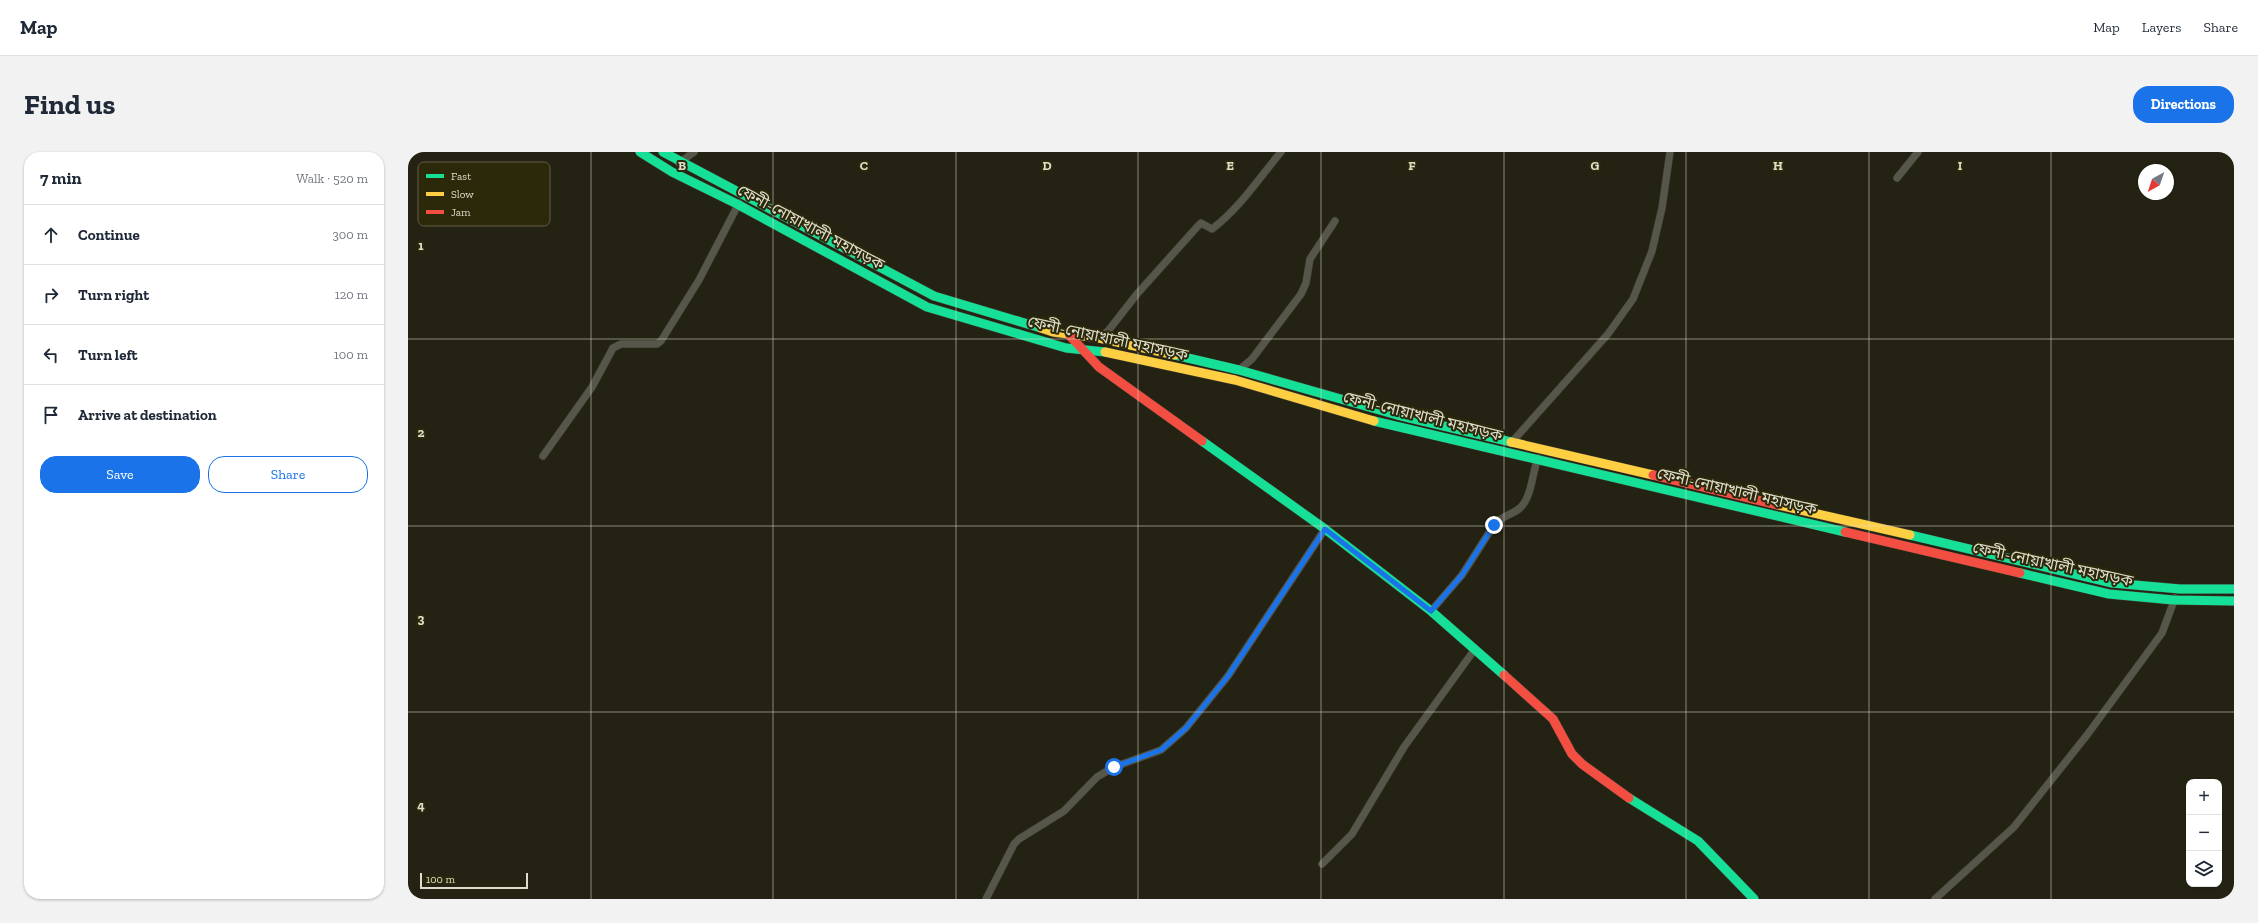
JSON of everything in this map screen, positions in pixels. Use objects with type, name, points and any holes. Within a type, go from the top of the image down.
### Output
[{"type":"main road","name":"ফেনী-নোয়াখালী মহাসড়ক","points":[[640,152],[672,172],[737,204],[927,307],[1048,343],[1096,350],[1235,380],[1392,426],[2109,594],[2173,600],[2234,601]]},
{"type":"main road","name":"ফেনী-নোয়াখালী মহাসড়ক","points":[[662,152],[679,163],[744,194],[934,296],[1070,336],[1099,338],[1239,370],[1397,415],[2112,583],[2180,589],[2234,589]]},
{"type":"main road","points":[[1070,336],[1098,367],[1325,529],[1431,611],[1553,719],[1572,754],[1582,764],[1616,790],[1698,841],[1754,899]]},
{"type":"street","points":[[679,163],[694,152]]},
{"type":"street","points":[[1099,338],[1108,331],[1136,294],[1197,227],[1201,223],[1212,229],[1221,222],[1255,187],[1281,152]]},
{"type":"street","points":[[1512,442],[1608,334],[1633,299],[1652,251],[1662,208],[1670,152]]},
{"type":"street","points":[[1897,178],[1918,152]]},
{"type":"street","points":[[543,456],[592,387],[613,348],[621,344],[657,344],[661,340],[698,280],[744,194]]},
{"type":"street","points":[[1239,370],[1252,359],[1301,294],[1306,283],[1310,259],[1335,221]]},
{"type":"street","points":[[1431,611],[1462,575],[1494,525],[1501,518],[1521,507],[1526,499],[1537,460],[1542,449]]},
{"type":"street","points":[[986,899],[1014,844],[1019,839],[1064,811],[1097,777],[1114,767],[1161,750],[1186,728],[1228,676],[1325,529]]},
{"type":"street","points":[[1935,899],[2014,827],[2087,735],[2162,633],[2173,600],[2180,589]]},
{"type":"street","points":[[1322,864],[1352,834],[1404,747],[1475,649]]},
{"type":"traffic: fast","points":[[640,152],[672,172],[737,204],[927,307],[1066,348],[1105,352]]},
{"type":"traffic: fast","points":[[663,152],[934,296],[1041,328]]},
{"type":"traffic: fast","points":[[1175,355],[1239,370],[1397,415],[1511,442]]},
{"type":"traffic: fast","points":[[1374,421],[1845,532]]},
{"type":"traffic: fast","points":[[1202,441],[1325,529],[1431,611],[1504,675]]},
{"type":"traffic: fast","points":[[1910,535],[2112,583],[2180,589],[2234,589]]},
{"type":"traffic: fast","points":[[2020,573],[2109,594],[2173,600],[2234,601]]},
{"type":"traffic: fast","points":[[1629,798],[1698,841],[1754,899]]},
{"type":"traffic: slow","points":[[1041,328],[1053,332],[1099,338],[1175,355]]},
{"type":"traffic: slow","points":[[1105,352],[1235,380],[1374,421]]},
{"type":"traffic: slow","points":[[1511,442],[1653,475]]},
{"type":"traffic: slow","points":[[1778,505],[1910,535]]},
{"type":"traffic: jam","points":[[1070,336],[1099,367],[1202,441]]},
{"type":"traffic: jam","points":[[1653,475],[1778,505]]},
{"type":"traffic: jam","points":[[1845,532],[2020,573]]},
{"type":"traffic: jam","points":[[1504,675],[1553,719],[1572,754],[1582,764],[1629,798]]},
{"type":"route","points":[[1114,767],[1161,750],[1186,728],[1228,676],[1325,529],[1431,611],[1462,575],[1494,525]]}]
